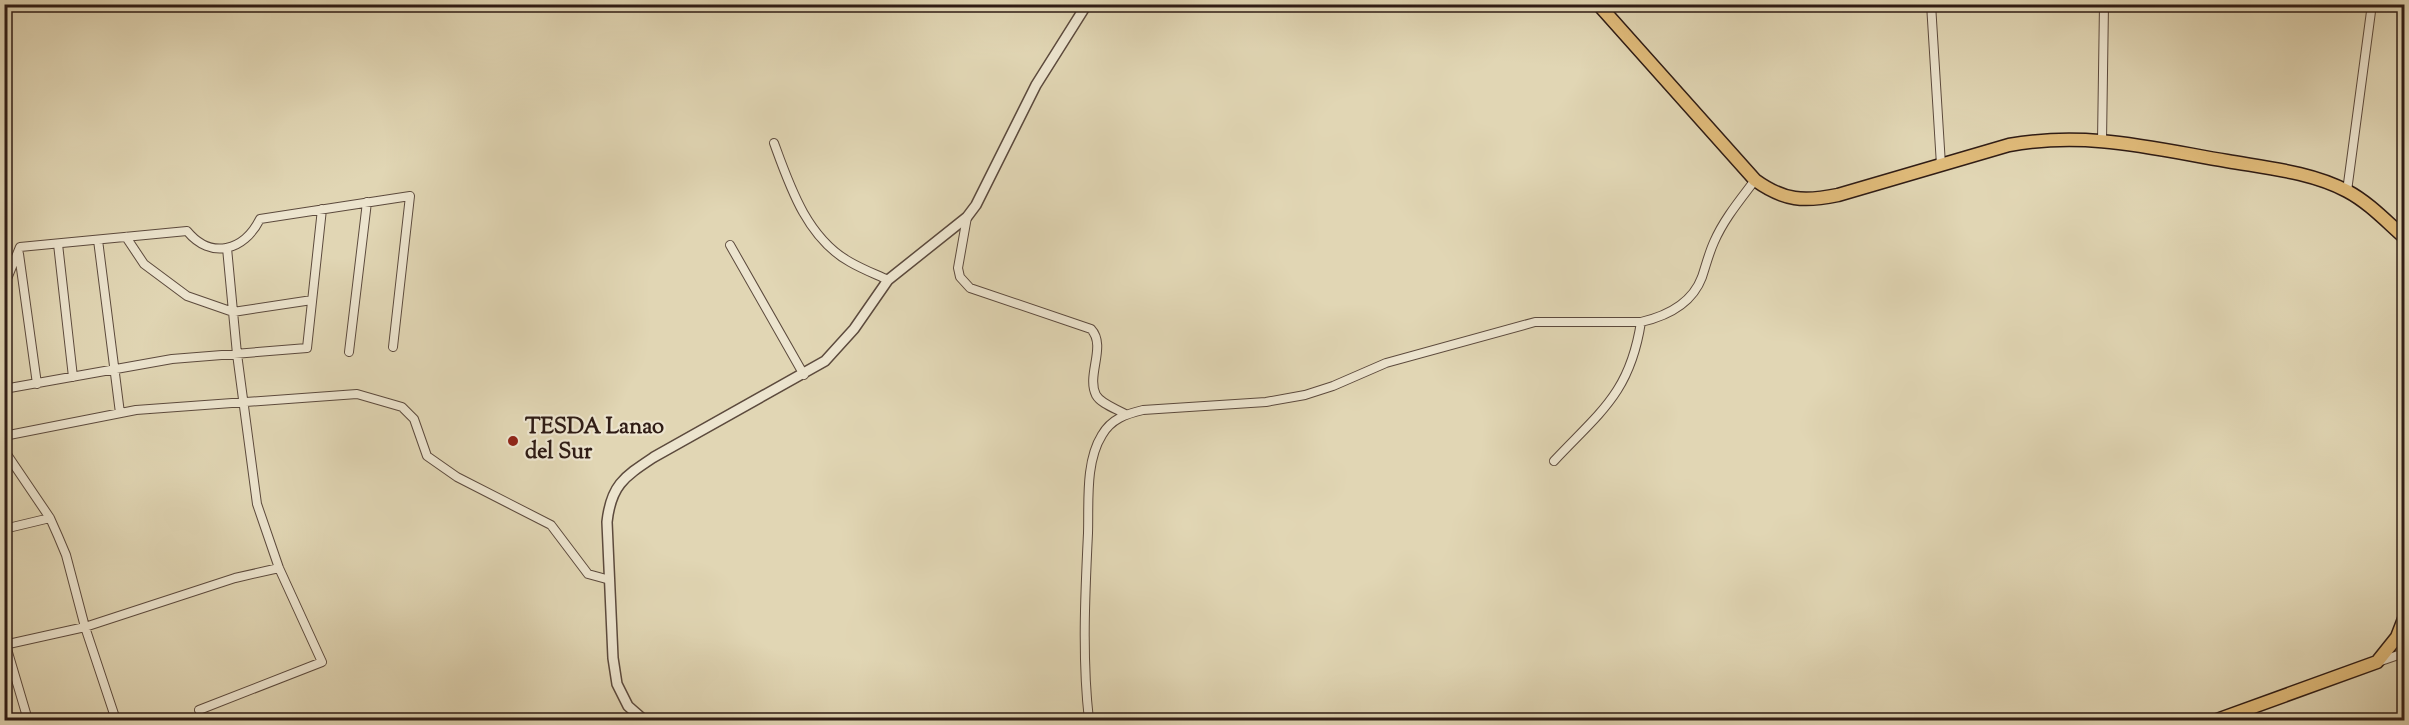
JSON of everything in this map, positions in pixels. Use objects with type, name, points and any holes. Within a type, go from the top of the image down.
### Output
[{"type":"main road","points":[[1599,4],[1755,180],[1771,191],[1791,198],[1812,201],[2009,145],[2037,140],[2071,138],[2102,141],[2289,172],[2329,183],[2360,199],[2404,237]]},
{"type":"main road","points":[[2217,720],[2377,662],[2397,637],[2404,619]]},
{"type":"street","points":[[644,720],[628,706],[617,684],[613,658],[607,522],[609,503],[615,487],[628,474],[654,457],[804,375],[839,348],[888,280],[967,217],[976,205],[1036,85],[1087,4]]},
{"type":"street","points":[[1930,4],[1941,165]]},
{"type":"street","points":[[2102,141],[2104,4]]},
{"type":"street","points":[[2347,191],[2372,4]]},
{"type":"street","points":[[774,143],[802,213],[825,242],[849,262],[888,280]]},
{"type":"street","points":[[1089,720],[1085,587],[1092,469],[1095,449],[1102,434],[1112,422],[1125,414],[1143,410],[1266,402],[1305,395],[1333,386],[1386,363],[1535,322],[1641,322],[1658,318],[1676,309],[1690,298],[1701,280],[1713,243],[1722,225],[1755,180]]},
{"type":"street","points":[[4,286],[20,247],[187,231],[204,245],[227,248],[248,238],[260,219],[410,196],[393,347]]},
{"type":"street","points":[[349,352],[367,202]]},
{"type":"street","points":[[4,390],[172,360],[307,348],[322,209]]},
{"type":"street","points":[[967,217],[958,268],[960,277],[970,288],[1091,329],[1097,339],[1094,384],[1096,395],[1103,402],[1125,414]]},
{"type":"street","points":[[126,237],[144,264],[188,296],[233,312],[312,300]]},
{"type":"street","points":[[98,240],[120,413]]},
{"type":"street","points":[[58,244],[73,377]]},
{"type":"street","points":[[730,245],[804,375]]},
{"type":"street","points":[[199,710],[322,662],[279,568],[257,504],[237,354],[227,248]]},
{"type":"street","points":[[18,251],[37,384]]},
{"type":"street","points":[[1554,461],[1620,388],[1635,352],[1641,322]]},
{"type":"street","points":[[4,436],[136,410],[357,394],[402,407],[414,419],[427,456],[457,477],[551,525],[588,574],[610,580]]},
{"type":"street","points":[[4,450],[50,518],[66,555],[85,627],[116,720]]},
{"type":"street","points":[[4,529],[50,518]]},
{"type":"street","points":[[28,720],[5,643],[85,627],[205,588],[279,568]]},
{"type":"street","points":[[2377,662],[2404,653]]},
{"type":"place","name":"TESDA Lanao del Sur","points":[[513,441]]}]
